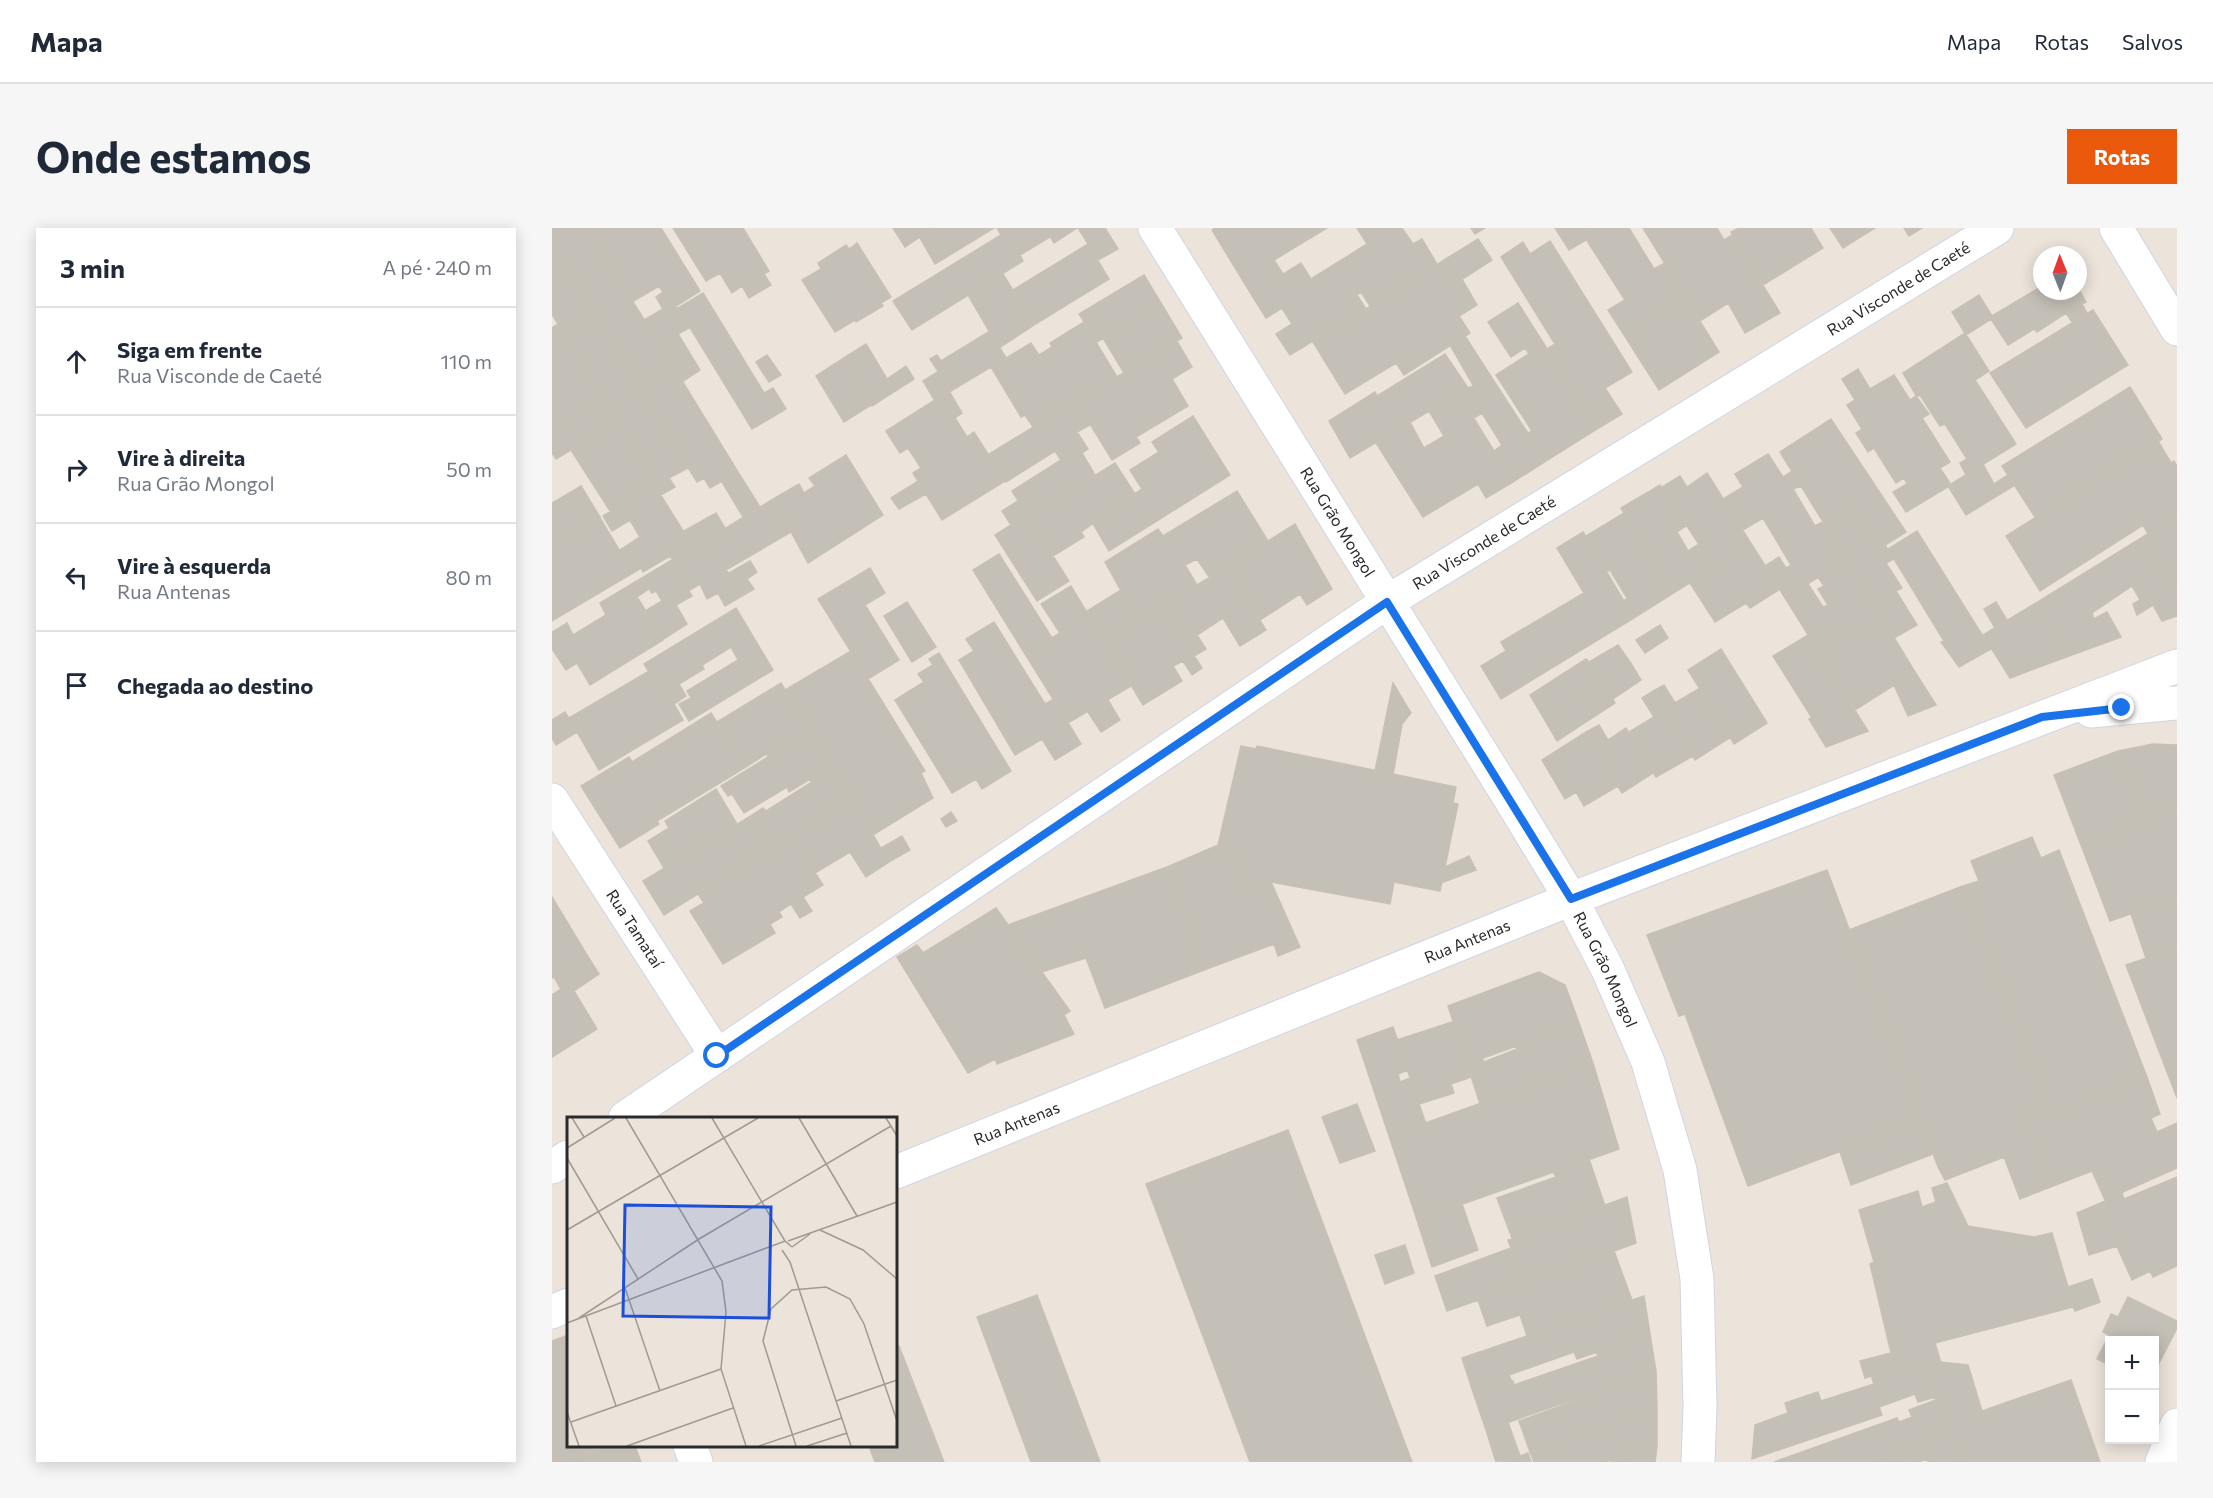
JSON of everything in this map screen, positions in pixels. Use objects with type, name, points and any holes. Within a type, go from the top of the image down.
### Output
[{"type":"street","name":"Rua Grão Mongol","points":[[1155,228],[1571,899],[1608,970],[1648,1062],[1680,1170],[1697,1279],[1700,1407],[1698,1462]]},
{"type":"street","name":"Rua Visconde de Caeté","points":[[628,1117],[1387,602],[1997,228]]},
{"type":"street","points":[[2116,228],[2177,328]]},
{"type":"street","name":"Rua Antenas","points":[[897,1172],[1571,899],[2177,666]]},
{"type":"street","name":"Rua Antenas","points":[[2042,717],[2177,703]]},
{"type":"street","name":"Rua Tamataí","points":[[552,800],[717,1056]]},
{"type":"street","points":[[552,1167],[567,1158]]},
{"type":"street","points":[[552,1312],[567,1305]]},
{"type":"street","points":[[2162,1462],[2177,1425]]},
{"type":"street","points":[[690,1447],[696,1462]]},
{"type":"building","points":[[552,228],[587,228],[673,366],[638,387],[552,245]]},
{"type":"building","points":[[587,228],[661,228],[700,291],[676,306],[689,328],[678,334],[700,370],[682,382],[644,320],[663,309],[656,297],[663,292],[659,286],[632,302]]},
{"type":"building","points":[[673,228],[743,228],[769,271],[764,274],[771,285],[749,298],[742,286],[732,293],[720,273],[706,281]]},
{"type":"building","points":[[893,228],[932,228],[932,229],[905,247]]},
{"type":"building","points":[[934,228],[994,228],[935,264],[920,238]]},
{"type":"building","points":[[997,228],[1045,228],[1050,237],[1020,255],[1023,261],[912,330],[893,301],[1001,235]]},
{"type":"building","points":[[1045,228],[1077,228],[1054,243]]},
{"type":"building","points":[[1078,228],[1105,228],[1118,249],[1098,260]]},
{"type":"building","points":[[1215,228],[1327,228],[1274,260],[1283,274],[1251,294],[1212,230]]},
{"type":"building","points":[[1357,228],[1402,228],[1413,244],[1422,239],[1437,264],[1370,306],[1361,292],[1357,295],[1366,309],[1290,355],[1276,334],[1292,324],[1282,308],[1266,318],[1251,294],[1301,263],[1311,279],[1367,244]]},
{"type":"building","points":[[1471,228],[1485,228],[1475,234]]},
{"type":"building","points":[[1555,228],[1588,228],[1582,233],[1586,240],[1569,250]]},
{"type":"building","points":[[1588,228],[1629,228],[1654,269],[1665,263],[1685,297],[1624,335],[1608,310],[1625,300],[1582,233]]},
{"type":"building","points":[[1643,228],[1717,228],[1724,240],[1732,235],[1780,313],[1745,333],[1728,303],[1700,321]]},
{"type":"building","points":[[1739,228],[1811,228],[1823,248],[1763,285],[1731,232]]},
{"type":"building","points":[[1830,228],[1875,228],[1843,248]]},
{"type":"building","points":[[1904,228],[1922,228],[1909,236]]},
{"type":"building","points":[[1478,239],[1492,260],[1458,282],[1444,260]]},
{"type":"building","points":[[1550,241],[1632,372],[1605,388],[1622,414],[1597,429],[1547,349],[1555,344],[1501,257],[1523,242],[1530,254]]},
{"type":"building","points":[[857,243],[891,297],[881,303],[883,306],[835,332],[802,280],[821,269],[818,263],[846,245],[849,249]]},
{"type":"building","points":[[1088,244],[1109,279],[1034,325],[1013,290]]},
{"type":"building","points":[[552,245],[598,319],[566,338],[552,314]]},
{"type":"building","points":[[1444,260],[1458,282],[1462,279],[1477,305],[1459,316],[1470,333],[1404,375],[1396,363],[1345,394],[1313,342]]},
{"type":"building","points":[[1003,274],[1034,325],[999,348],[968,295]]},
{"type":"building","points":[[1144,275],[1161,303],[1097,342],[1079,314]]},
{"type":"building","points":[[2033,291],[2033,300],[2085,300],[2086,302],[2082,304],[2087,313],[2072,322],[2066,313],[2037,332],[2034,329],[2008,345],[1991,319],[1966,335],[1952,312],[1979,295],[1992,316]]},
{"type":"building","points":[[703,293],[764,393],[773,388],[786,409],[752,429],[678,308]]},
{"type":"building","points":[[1685,297],[1719,352],[1659,390],[1624,335]]},
{"type":"building","points":[[1161,303],[1182,338],[1124,373],[1103,338]]},
{"type":"building","points":[[1518,303],[1544,344],[1529,354],[1525,348],[1511,357],[1488,322]]},
{"type":"building","points":[[2093,310],[2128,365],[2026,428],[1990,373]]},
{"type":"building","points":[[598,319],[688,468],[669,478],[675,487],[661,495],[566,338]]},
{"type":"building","points":[[1084,322],[1117,377],[1033,427],[1025,415],[1021,417],[991,367],[1031,343],[1039,355],[1052,347],[1050,343]]},
{"type":"building","points":[[558,324],[602,398],[552,428],[552,328]]},
{"type":"building","points":[[990,331],[1006,358],[951,391],[930,359],[937,355],[941,361]]},
{"type":"building","points":[[1965,333],[1989,371],[1975,380],[2016,444],[1966,475],[1960,463],[1967,459],[1945,424],[1940,426],[1920,395],[1917,397],[1903,373]]},
{"type":"building","points":[[1465,336],[1490,375],[1473,385],[1450,345]]},
{"type":"building","points":[[1177,341],[1192,367],[1172,379],[1188,406],[1136,437],[1140,443],[1112,460],[1076,401]]},
{"type":"building","points":[[866,344],[887,379],[906,366],[914,379],[872,406],[842,359]]},
{"type":"building","points":[[1544,344],[1597,429],[1546,461],[1528,433],[1532,431],[1496,375]]},
{"type":"building","points":[[1445,354],[1468,388],[1350,458],[1329,421],[1375,392],[1377,396]]},
{"type":"building","points":[[767,355],[781,375],[769,382],[756,362]]},
{"type":"building","points":[[842,359],[871,405],[844,422],[816,376]]},
{"type":"building","points":[[673,366],[738,472],[710,488],[704,478],[697,482],[638,387]]},
{"type":"building","points":[[1858,369],[1870,389],[1894,375],[1910,400],[1916,396],[1929,414],[1922,418],[1950,462],[1940,468],[1951,485],[1906,512],[1893,492],[1907,484],[1904,478],[1896,483],[1874,448],[1868,452],[1856,433],[1862,429],[1847,405],[1855,400],[1842,379]]},
{"type":"building","points":[[939,371],[951,391],[935,401],[923,381]]},
{"type":"building","points":[[1490,375],[1546,461],[1513,482],[1494,451],[1502,445],[1482,413],[1474,418],[1459,394]]},
{"type":"building","points":[[2130,387],[2162,439],[2035,517],[2002,466]]},
{"type":"building","points":[[949,391],[962,413],[955,418],[967,437],[974,432],[1005,481],[942,520],[913,473],[921,468],[908,448],[900,453],[886,431]]},
{"type":"building","points":[[1459,394],[1513,482],[1486,498],[1478,484],[1423,517],[1376,443],[1410,422],[1424,448],[1444,436],[1429,411]]},
{"type":"building","points":[[602,398],[617,422],[556,459],[552,453],[552,428]]},
{"type":"building","points":[[1076,401],[1090,425],[1077,432],[1088,449],[1082,453],[1095,475],[1028,517],[1012,491],[1061,460],[1055,451],[1006,482],[989,454]]},
{"type":"building","points":[[1193,416],[1230,475],[1109,551],[1092,522],[1142,489],[1130,470],[1159,452],[1152,442]]},
{"type":"building","points":[[1831,419],[1906,532],[1879,549],[1851,509],[1825,525],[1780,452]]},
{"type":"building","points":[[617,422],[654,484],[610,511],[571,450]]},
{"type":"building","points":[[2158,441],[2171,463],[2174,461],[2177,466],[2177,516],[2148,534],[2143,525],[2040,591],[2006,536]]},
{"type":"building","points":[[1768,454],[1783,477],[1792,471],[1801,486],[1793,489],[1815,526],[1823,522],[1846,560],[1785,598],[1765,566],[1779,557],[1786,568],[1791,565],[1763,518],[1743,530],[1723,499],[1743,487],[1735,474]]},
{"type":"building","points":[[846,455],[883,515],[808,563],[773,499],[799,484],[804,493],[815,486],[809,478]]},
{"type":"building","points":[[1115,463],[1135,494],[1081,532],[1084,537],[1053,556],[1028,517]]},
{"type":"building","points":[[1983,464],[1994,484],[2008,475],[2015,485],[1966,515],[1948,486]]},
{"type":"building","points":[[738,472],[760,507],[743,517],[722,482]]},
{"type":"building","points":[[1707,473],[1752,545],[1714,568],[1662,487],[1680,476],[1687,487]]},
{"type":"building","points":[[918,481],[926,494],[899,509],[891,498]]},
{"type":"building","points":[[654,484],[693,547],[673,560],[670,556],[643,572],[641,568],[633,573],[620,550],[640,537],[630,520],[612,531],[603,516]]},
{"type":"building","points":[[1660,485],[1686,526],[1677,532],[1688,551],[1699,544],[1714,568],[1672,594],[1621,508]]},
{"type":"building","points":[[581,486],[600,517],[552,547],[552,503]]},
{"type":"building","points":[[1237,491],[1268,541],[1209,577],[1197,559],[1185,565],[1197,585],[1138,621],[1105,562],[1158,529],[1163,536]]},
{"type":"building","points":[[773,499],[791,532],[726,570],[708,539]]},
{"type":"building","points":[[1018,501],[1069,581],[1037,601],[995,535],[1011,525],[1002,511]]},
{"type":"building","points":[[1851,509],[1879,549],[1885,545],[1894,559],[1886,563],[1902,588],[1896,591],[1917,625],[1894,638],[1825,525]]},
{"type":"building","points":[[716,513],[725,528],[693,547],[684,531]]},
{"type":"building","points":[[1624,513],[1672,594],[1634,618],[1624,601],[1627,598],[1610,570],[1607,572],[1586,536]]},
{"type":"building","points":[[2177,516],[2177,596],[2141,538]]},
{"type":"building","points":[[600,518],[633,573],[552,621],[552,547]]},
{"type":"building","points":[[1295,524],[1332,589],[1307,605],[1300,594],[1260,620],[1226,567]]},
{"type":"building","points":[[1917,531],[1991,649],[1959,667],[1941,642],[1944,641],[1888,549]]},
{"type":"building","points":[[1583,532],[1634,618],[1501,699],[1481,666],[1506,651],[1501,642],[1584,593],[1557,548]]},
{"type":"building","points":[[2141,538],[2177,596],[2177,616],[2162,621],[2153,605],[2137,615],[2133,604],[2140,600],[2132,586],[2092,613],[2094,619],[2107,612],[2121,637],[2069,656],[2036,603]]},
{"type":"building","points":[[708,539],[742,596],[725,606],[718,593],[707,599],[700,584],[688,591],[670,561]]},
{"type":"building","points":[[1752,545],[1780,589],[1750,608],[1746,603],[1715,622],[1690,583]]},
{"type":"building","points":[[999,554],[1052,638],[1025,654],[973,570]]},
{"type":"building","points":[[1846,560],[1884,621],[1856,639],[1850,629],[1817,649],[1785,598],[1808,584],[1823,607],[1828,605],[1818,589],[1824,586],[1818,577]]},
{"type":"building","points":[[670,561],[692,596],[676,605],[687,624],[662,640],[645,611],[662,601],[656,591],[652,593],[649,589],[637,597],[630,585]]},
{"type":"building","points":[[750,561],[757,572],[747,579],[754,589],[742,596],[729,573]]},
{"type":"building","points":[[1226,567],[1266,630],[1240,646],[1223,618],[1197,635],[1206,649],[1194,656],[1163,606]]},
{"type":"building","points":[[870,568],[885,593],[865,605],[899,660],[868,679],[818,599]]},
{"type":"building","points":[[630,585],[663,640],[590,685],[577,663],[566,670],[552,649],[552,632],[567,623],[573,635],[606,615],[600,603]]},
{"type":"building","points":[[1071,586],[1131,686],[1068,723],[1025,654],[1060,633],[1041,604]]},
{"type":"building","points":[[1121,590],[1138,621],[1105,642],[1087,611]]},
{"type":"building","points":[[907,602],[936,647],[912,662],[884,616]]},
{"type":"building","points":[[1996,602],[2007,620],[1995,628],[1984,609]]},
{"type":"building","points":[[2036,603],[2069,656],[2010,678],[1983,635]]},
{"type":"building","points":[[1163,606],[1202,668],[1192,675],[1183,661],[1173,666],[1182,681],[1143,705],[1105,642]]},
{"type":"building","points":[[736,608],[773,670],[689,721],[679,704],[691,698],[687,691],[738,660],[731,647],[702,665],[704,669],[679,684],[686,696],[674,704],[672,702],[669,704],[644,664]]},
{"type":"building","points":[[1884,621],[1915,672],[1855,710],[1817,649],[1850,629],[1856,639]]},
{"type":"building","points":[[994,622],[1045,704],[1054,699],[1081,744],[1055,760],[1042,739],[1015,755],[959,660],[974,651],[966,639]]},
{"type":"building","points":[[1660,625],[1668,638],[1645,653],[1636,640]]},
{"type":"building","points":[[1808,635],[1868,731],[1826,747],[1809,719],[1812,718],[1773,656]]},
{"type":"building","points":[[1618,645],[1630,662],[1543,717],[1530,695],[1586,659],[1589,662]]},
{"type":"building","points":[[1721,649],[1767,723],[1734,744],[1688,670]]},
{"type":"building","points":[[851,651],[925,771],[921,773],[933,798],[873,835],[785,690]]},
{"type":"building","points":[[939,653],[1011,771],[982,789],[976,779],[952,793],[895,700],[924,682],[918,674],[933,665],[929,659]]},
{"type":"building","points":[[1630,662],[1641,680],[1613,699],[1615,703],[1557,741],[1543,717]]},
{"type":"building","points":[[649,671],[669,704],[672,702],[674,704],[683,720],[599,770],[569,718]]},
{"type":"building","points":[[1915,672],[1936,705],[1908,716],[1894,685]]},
{"type":"building","points":[[781,683],[810,731],[769,757],[766,754],[746,767],[717,722]]},
{"type":"building","points":[[1393,683],[1411,713],[1402,724],[1393,775],[1375,771]]},
{"type":"building","points":[[1664,685],[1675,703],[1700,688],[1731,737],[1695,760],[1655,690]]},
{"type":"building","points":[[1655,690],[1693,756],[1656,777],[1629,732],[1654,717],[1642,698]]},
{"type":"building","points":[[1108,700],[1120,720],[1101,732],[1088,712]]},
{"type":"building","points":[[565,712],[577,732],[556,745],[552,738],[552,720]]},
{"type":"building","points":[[711,713],[746,767],[657,821],[659,824],[620,848],[581,786],[629,757],[632,762]]},
{"type":"building","points":[[1599,725],[1608,740],[1626,728],[1653,773],[1622,793],[1586,732]]},
{"type":"building","points":[[810,731],[832,766],[789,792],[787,787],[744,813],[732,794],[728,796],[721,786]]},
{"type":"building","points":[[1586,732],[1618,786],[1584,806],[1576,792],[1565,799],[1542,760]]},
{"type":"building","points":[[2153,744],[2177,745],[2177,808],[2146,819],[2118,751]]},
{"type":"building","points":[[1241,746],[1256,749],[1257,746],[1456,787],[1453,803],[1458,804],[1440,891],[1394,882],[1390,904],[1271,882],[1247,893],[1232,857],[1236,853],[1218,845]]},
{"type":"building","points":[[2118,751],[2146,819],[2081,845],[2054,775]]},
{"type":"building","points":[[832,766],[852,799],[769,850],[749,817],[763,808],[766,811],[812,782],[809,779]]},
{"type":"building","points":[[716,789],[737,824],[664,868],[648,841],[669,828],[665,821]]},
{"type":"building","points":[[852,799],[889,862],[866,877],[850,852],[815,873],[792,836]]},
{"type":"building","points":[[2177,808],[2177,898],[2110,921],[2081,845]]},
{"type":"building","points":[[951,812],[957,821],[946,827],[941,819]]},
{"type":"building","points":[[749,817],[769,850],[664,915],[643,881]]},
{"type":"building","points":[[792,836],[823,885],[803,897],[812,911],[800,918],[791,904],[779,912],[782,917],[770,924],[775,933],[723,964],[690,911],[704,903],[698,894]]},
{"type":"building","points":[[902,836],[910,850],[889,862],[881,848]]},
{"type":"building","points":[[2032,837],[2041,858],[2059,850],[2147,1077],[2052,1114],[1960,887],[1979,881],[1971,861]]},
{"type":"building","points":[[1218,845],[1236,853],[1232,857],[1247,893],[1271,882],[1300,947],[1278,956],[1274,944],[1204,970],[1167,867]]},
{"type":"building","points":[[1469,856],[1476,870],[1443,882],[1445,867]]},
{"type":"building","points":[[1167,867],[1204,970],[1105,1008],[1086,958],[1041,972],[1008,925]]},
{"type":"building","points":[[1827,870],[1921,1121],[1748,1186],[1685,1014],[1679,1016],[1647,935]]},
{"type":"building","points":[[1960,887],[2049,1108],[2026,1118],[2053,1186],[2020,1199],[2004,1157],[1945,1180],[1938,1167],[1849,930]]},
{"type":"building","points":[[552,897],[587,955],[552,978]]},
{"type":"building","points":[[2177,898],[2177,948],[2146,958],[2131,914]]},
{"type":"building","points":[[996,908],[1070,1011],[1064,1015],[1074,1034],[997,1064],[995,1059],[968,1073],[897,957],[917,945],[923,953]]},
{"type":"building","points":[[2177,948],[2177,1098],[2126,965]]},
{"type":"building","points":[[587,955],[599,974],[574,991],[597,1029],[552,1057],[552,995],[561,989],[554,977]]},
{"type":"building","points":[[1539,972],[1565,985],[1579,1023],[1467,1064],[1448,1006]]},
{"type":"building","points":[[1452,1022],[1471,1077],[1451,1084],[1454,1093],[1419,1104],[1397,1040]]},
{"type":"building","points":[[1579,1023],[1593,1063],[1480,1104],[1467,1064],[1482,1058],[1484,1062],[1517,1049],[1516,1046]]},
{"type":"building","points":[[1393,1027],[1408,1070],[1398,1074],[1400,1082],[1410,1078],[1426,1124],[1389,1136],[1357,1040]]},
{"type":"building","points":[[1593,1063],[1619,1149],[1417,1220],[1389,1136]]},
{"type":"building","points":[[2147,1077],[2160,1114],[2151,1118],[2157,1132],[2177,1123],[2177,1168],[2105,1200],[2092,1171],[2053,1186],[2026,1118],[2049,1108],[2052,1114]]},
{"type":"building","points":[[1357,1104],[1375,1151],[1340,1163],[1322,1117]]},
{"type":"building","points":[[1921,1121],[1933,1154],[1851,1185],[1840,1152]]},
{"type":"building","points":[[1288,1130],[1412,1462],[1250,1462],[1146,1184]]},
{"type":"building","points":[[1589,1159],[1605,1206],[1512,1238],[1497,1198],[1556,1177],[1553,1172]]},
{"type":"building","points":[[2177,1177],[2177,1266],[2153,1277],[2150,1271],[2132,1280],[2098,1204],[2122,1193],[2124,1199]]},
{"type":"building","points":[[1947,1183],[1968,1226],[2034,1237],[2052,1233],[2068,1287],[2092,1279],[2100,1302],[2075,1311],[2073,1307],[1935,1343],[1941,1363],[1920,1360],[1865,1378],[1860,1361],[1891,1353],[1870,1264],[1874,1262],[1859,1210],[1918,1191],[1922,1207],[1936,1202],[1932,1188]]},
{"type":"building","points":[[1627,1197],[1636,1243],[1524,1284],[1508,1240]]},
{"type":"building","points":[[1462,1204],[1478,1250],[1432,1267],[1417,1220]]},
{"type":"building","points":[[2098,1204],[2117,1246],[2089,1255],[2077,1213]]},
{"type":"building","points":[[1405,1245],[1414,1273],[1385,1284],[1375,1255]]},
{"type":"building","points":[[1511,1248],[1524,1284],[1447,1311],[1435,1276]]},
{"type":"building","points":[[1614,1251],[1632,1300],[1527,1336],[1520,1315],[1487,1326],[1478,1300]]},
{"type":"building","points":[[1037,1295],[1100,1462],[1031,1462],[977,1317]]},
{"type":"building","points":[[1644,1296],[1650,1334],[1577,1359],[1574,1352],[1509,1375],[1512,1382],[1474,1395],[1462,1358]]},
{"type":"building","points":[[2128,1297],[2177,1321],[2177,1328],[2159,1363],[2159,1336],[2108,1336],[2103,1332],[2111,1314],[2118,1317]]},
{"type":"building","points":[[1650,1334],[1656,1371],[1486,1430],[1474,1395],[1513,1381],[1514,1385],[1598,1356],[1597,1352]]},
{"type":"building","points":[[567,1335],[567,1447],[602,1447],[557,1462],[552,1447],[552,1341]]},
{"type":"building","points":[[2105,1343],[2105,1363],[2097,1359]]},
{"type":"building","points":[[899,1346],[944,1462],[875,1462],[869,1447],[897,1447],[897,1347]]},
{"type":"building","points":[[1920,1360],[1968,1365],[1982,1411],[2071,1380],[2100,1462],[1960,1462]]},
{"type":"building","points":[[1920,1360],[1935,1397],[1918,1402],[1915,1394],[1879,1407],[1882,1415],[1752,1459],[1755,1425],[1788,1413],[1785,1403],[1818,1392],[1821,1401],[1874,1384],[1871,1375]]},
{"type":"building","points":[[1656,1371],[1657,1409],[1530,1452],[1519,1421]]},
{"type":"building","points":[[1936,1400],[1949,1433],[1870,1462],[1774,1462],[1897,1418],[1899,1422],[1912,1417],[1909,1410]]},
{"type":"building","points":[[1657,1409],[1657,1446],[1605,1462],[1534,1462],[1530,1452]]},
{"type":"building","points":[[1508,1422],[1520,1456],[1496,1462],[1486,1430]]},
{"type":"building","points":[[1949,1433],[1960,1462],[1928,1462],[1927,1459],[1919,1462],[1899,1462],[1896,1453]]},
{"type":"building","points":[[1657,1446],[1655,1462],[1610,1462],[1628,1456]]},
{"type":"building","points":[[552,1447],[557,1462],[552,1462]]},
{"type":"building","points":[[602,1447],[635,1447],[641,1462],[561,1462]]},
{"type":"building","points":[[1528,1453],[1531,1462],[1502,1462],[1520,1456]]},
{"type":"building","points":[[1896,1453],[1899,1462],[1870,1462]]},
{"type":"route","points":[[717,1056],[1387,602],[1571,899],[2042,717],[2122,708]]}]
